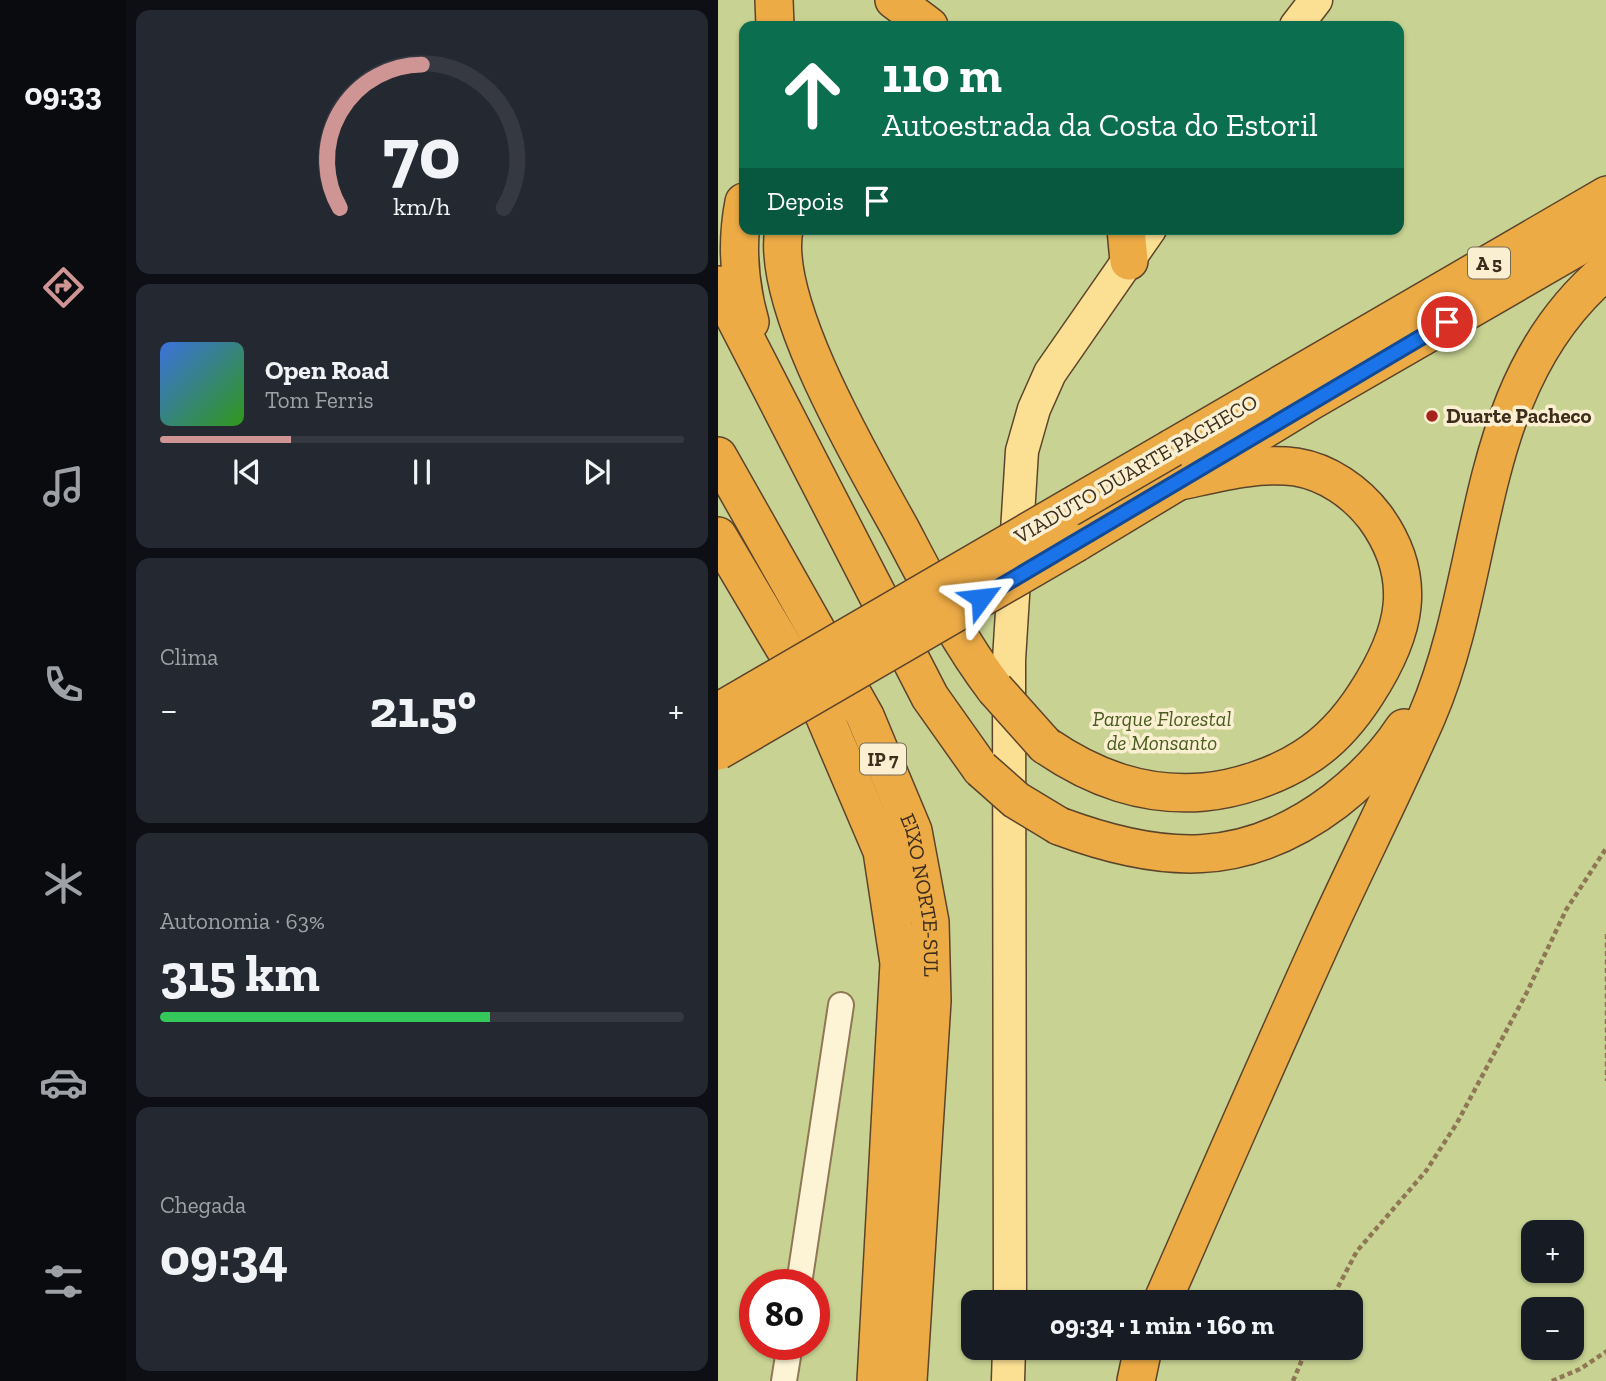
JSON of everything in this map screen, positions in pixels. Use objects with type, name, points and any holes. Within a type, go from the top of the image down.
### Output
[{"type":"highway","points":[[774,0],[775,21]]},
{"type":"highway","points":[[894,0],[922,21]]},
{"type":"highway","points":[[1372,331],[1606,168]]},
{"type":"highway","name":"A 5","points":[[1372,331],[1606,195]]},
{"type":"highway","name":"VIADUTO DUARTE PACHECO","points":[[718,712],[1311,401],[1606,230]]},
{"type":"highway","points":[[740,235],[743,297],[764,377]]},
{"type":"highway","points":[[784,235],[783,268],[797,320],[810,351],[846,426],[928,580],[967,650],[995,688],[1045,745],[1091,772],[1119,784],[1149,791],[1206,792],[1273,774],[1304,758],[1333,736],[1356,709],[1390,653],[1402,620],[1403,592],[1398,560],[1385,532],[1368,509],[1349,491],[1328,478],[1298,468],[1274,466],[1168,476]]},
{"type":"highway","points":[[1167,1290],[1290,1011],[1427,716],[1450,649],[1493,465],[1513,405],[1556,324],[1587,286],[1606,270]]},
{"type":"highway","points":[[718,285],[930,697],[981,769],[1017,800],[1059,826],[1091,838],[1144,851],[1210,854],[1238,850],[1294,830],[1347,791],[1373,768],[1392,746],[1426,689],[1460,605]]},
{"type":"highway","name":"VIADUTO DUARTE PACHECO","points":[[718,751],[1168,476],[1372,331]]},
{"type":"highway","name":"EIXO NORTE-SUL","points":[[718,456],[865,716],[913,831],[930,922],[932,1001],[908,1381]]},
{"type":"highway","name":"EIXO NORTE-SUL","points":[[718,536],[830,726],[882,851],[899,963],[876,1381]]},
{"type":"highway","points":[[1136,1381],[1140,1360]]},
{"type":"main road","points":[[1300,21],[1316,0]]},
{"type":"main road","points":[[1010,1290],[1009,660],[1022,452],[1034,409],[1050,373],[1127,245],[1141,235]]},
{"type":"main road","points":[[1008,1381],[1009,1360]]},
{"type":"lane","points":[[801,1269],[840,1005]]},
{"type":"lane","points":[[784,1381],[787,1360]]},
{"type":"path","points":[[1336,1290],[1357,1251],[1426,1171],[1457,1123],[1527,992],[1566,910],[1606,848]]},
{"type":"path","points":[[1606,934],[1606,1081]]},
{"type":"path","points":[[1552,1381],[1580,1368],[1606,1351]]},
{"type":"path","points":[[1293,1381],[1302,1360]]},
{"type":"green space","name":"Parque Florestal de Monsanto","points":[[718,0],[1606,0],[1606,1381],[718,1381]]},
{"type":"place","name":"Duarte Pacheco","points":[[1432,416]]},
{"type":"route","points":[[981,598],[1447,322]]}]
